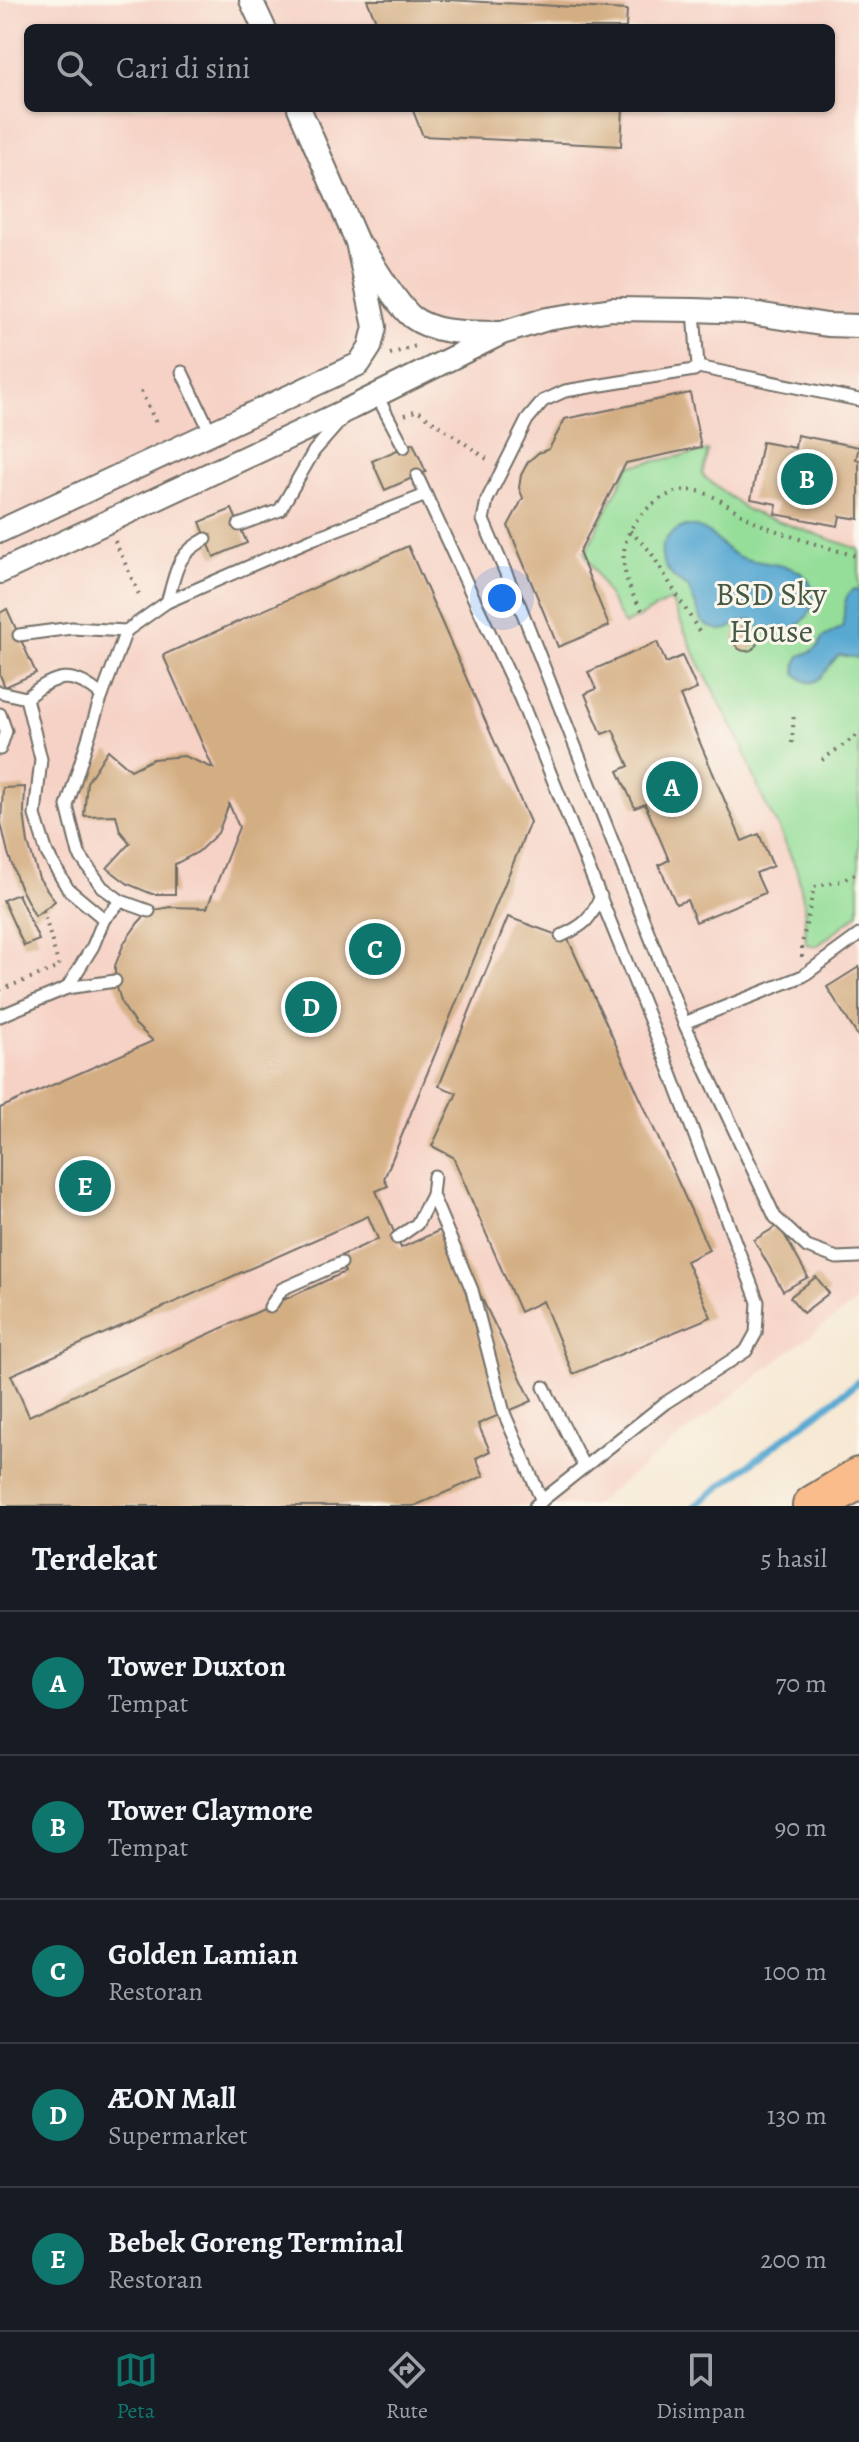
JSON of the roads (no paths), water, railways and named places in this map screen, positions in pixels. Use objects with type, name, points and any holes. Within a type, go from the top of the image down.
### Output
[{"type":"highway","points":[[813,1506],[859,1478]]},
{"type":"highway","points":[[837,1506],[859,1489]]},
{"type":"street","points":[[251,0],[262,24]]},
{"type":"street","points":[[0,531],[359,364],[370,347],[375,327],[357,242],[301,112]]},
{"type":"street","points":[[357,242],[412,316],[430,326],[452,331],[502,333]]},
{"type":"street","points":[[0,572],[377,396],[502,333],[547,319],[612,309],[694,310],[744,312],[827,325],[859,326]]},
{"type":"street","points":[[827,325],[859,337]]},
{"type":"street","points":[[359,364],[377,396]]},
{"type":"lane","points":[[694,310],[698,367]]},
{"type":"lane","points":[[859,400],[698,367],[565,391],[543,401],[527,420],[487,500],[483,520],[684,1023],[775,1217],[807,1247],[837,1258],[859,1257]]},
{"type":"lane","points":[[182,372],[211,433]]},
{"type":"lane","points":[[377,396],[404,447]]},
{"type":"lane","points":[[239,525],[280,510],[314,451],[351,408]]},
{"type":"lane","points":[[417,476],[520,698],[601,896],[758,1302],[756,1333],[746,1351],[665,1403],[538,1503],[504,1413],[472,1290],[432,1195]]},
{"type":"lane","points":[[149,911],[121,901],[102,887],[79,854],[67,806],[126,631],[167,602],[312,539],[426,495]]},
{"type":"lane","points":[[167,602],[181,558],[190,547],[206,539]]},
{"type":"lane","points":[[19,635],[72,628],[126,631]]},
{"type":"lane","points":[[26,698],[45,682],[56,678],[89,684],[102,696]]},
{"type":"lane","points":[[0,692],[26,698]]},
{"type":"lane","points":[[26,698],[41,759],[35,815],[47,853],[68,889],[104,919]]},
{"type":"lane","points":[[0,714],[6,731],[0,749]]},
{"type":"lane","points":[[561,936],[581,927],[592,917],[601,896]]},
{"type":"lane","points":[[67,988],[93,946],[104,919],[121,901]]},
{"type":"lane","points":[[684,1023],[803,976],[859,935]]},
{"type":"lane","points":[[0,1016],[67,988],[115,981]]},
{"type":"lane","points":[[397,1238],[417,1224],[432,1195],[434,1176]]},
{"type":"lane","points":[[270,1307],[282,1289],[341,1263]]},
{"type":"lane","points":[[544,1387],[584,1467]]},
{"type":"water","points":[[686,526],[707,532],[734,554],[802,573],[809,581],[813,605],[809,614],[793,629],[795,637],[777,638],[751,620],[724,630],[703,623],[688,587],[670,573],[662,555],[666,538]]},
{"type":"water","points":[[854,589],[859,590],[859,658],[839,655],[820,678],[810,682],[803,680],[796,673],[800,656],[812,651],[819,646],[822,638],[842,627],[846,601]]},
{"type":"waterway","points":[[695,1506],[859,1381]]},
{"type":"place","name":"Tower Claymore","points":[[807,479]]},
{"type":"place","name":"Tower Duxton","points":[[672,787]]},
{"type":"place","name":"Golden Lamian","points":[[375,949]]},
{"type":"place","name":"ÆON Mall","points":[[311,1007]]},
{"type":"place","name":"Bebek Goreng Terminal","points":[[85,1186]]},
{"type":"park label","name":"BSD Sky House","points":[[771,612]]}]
